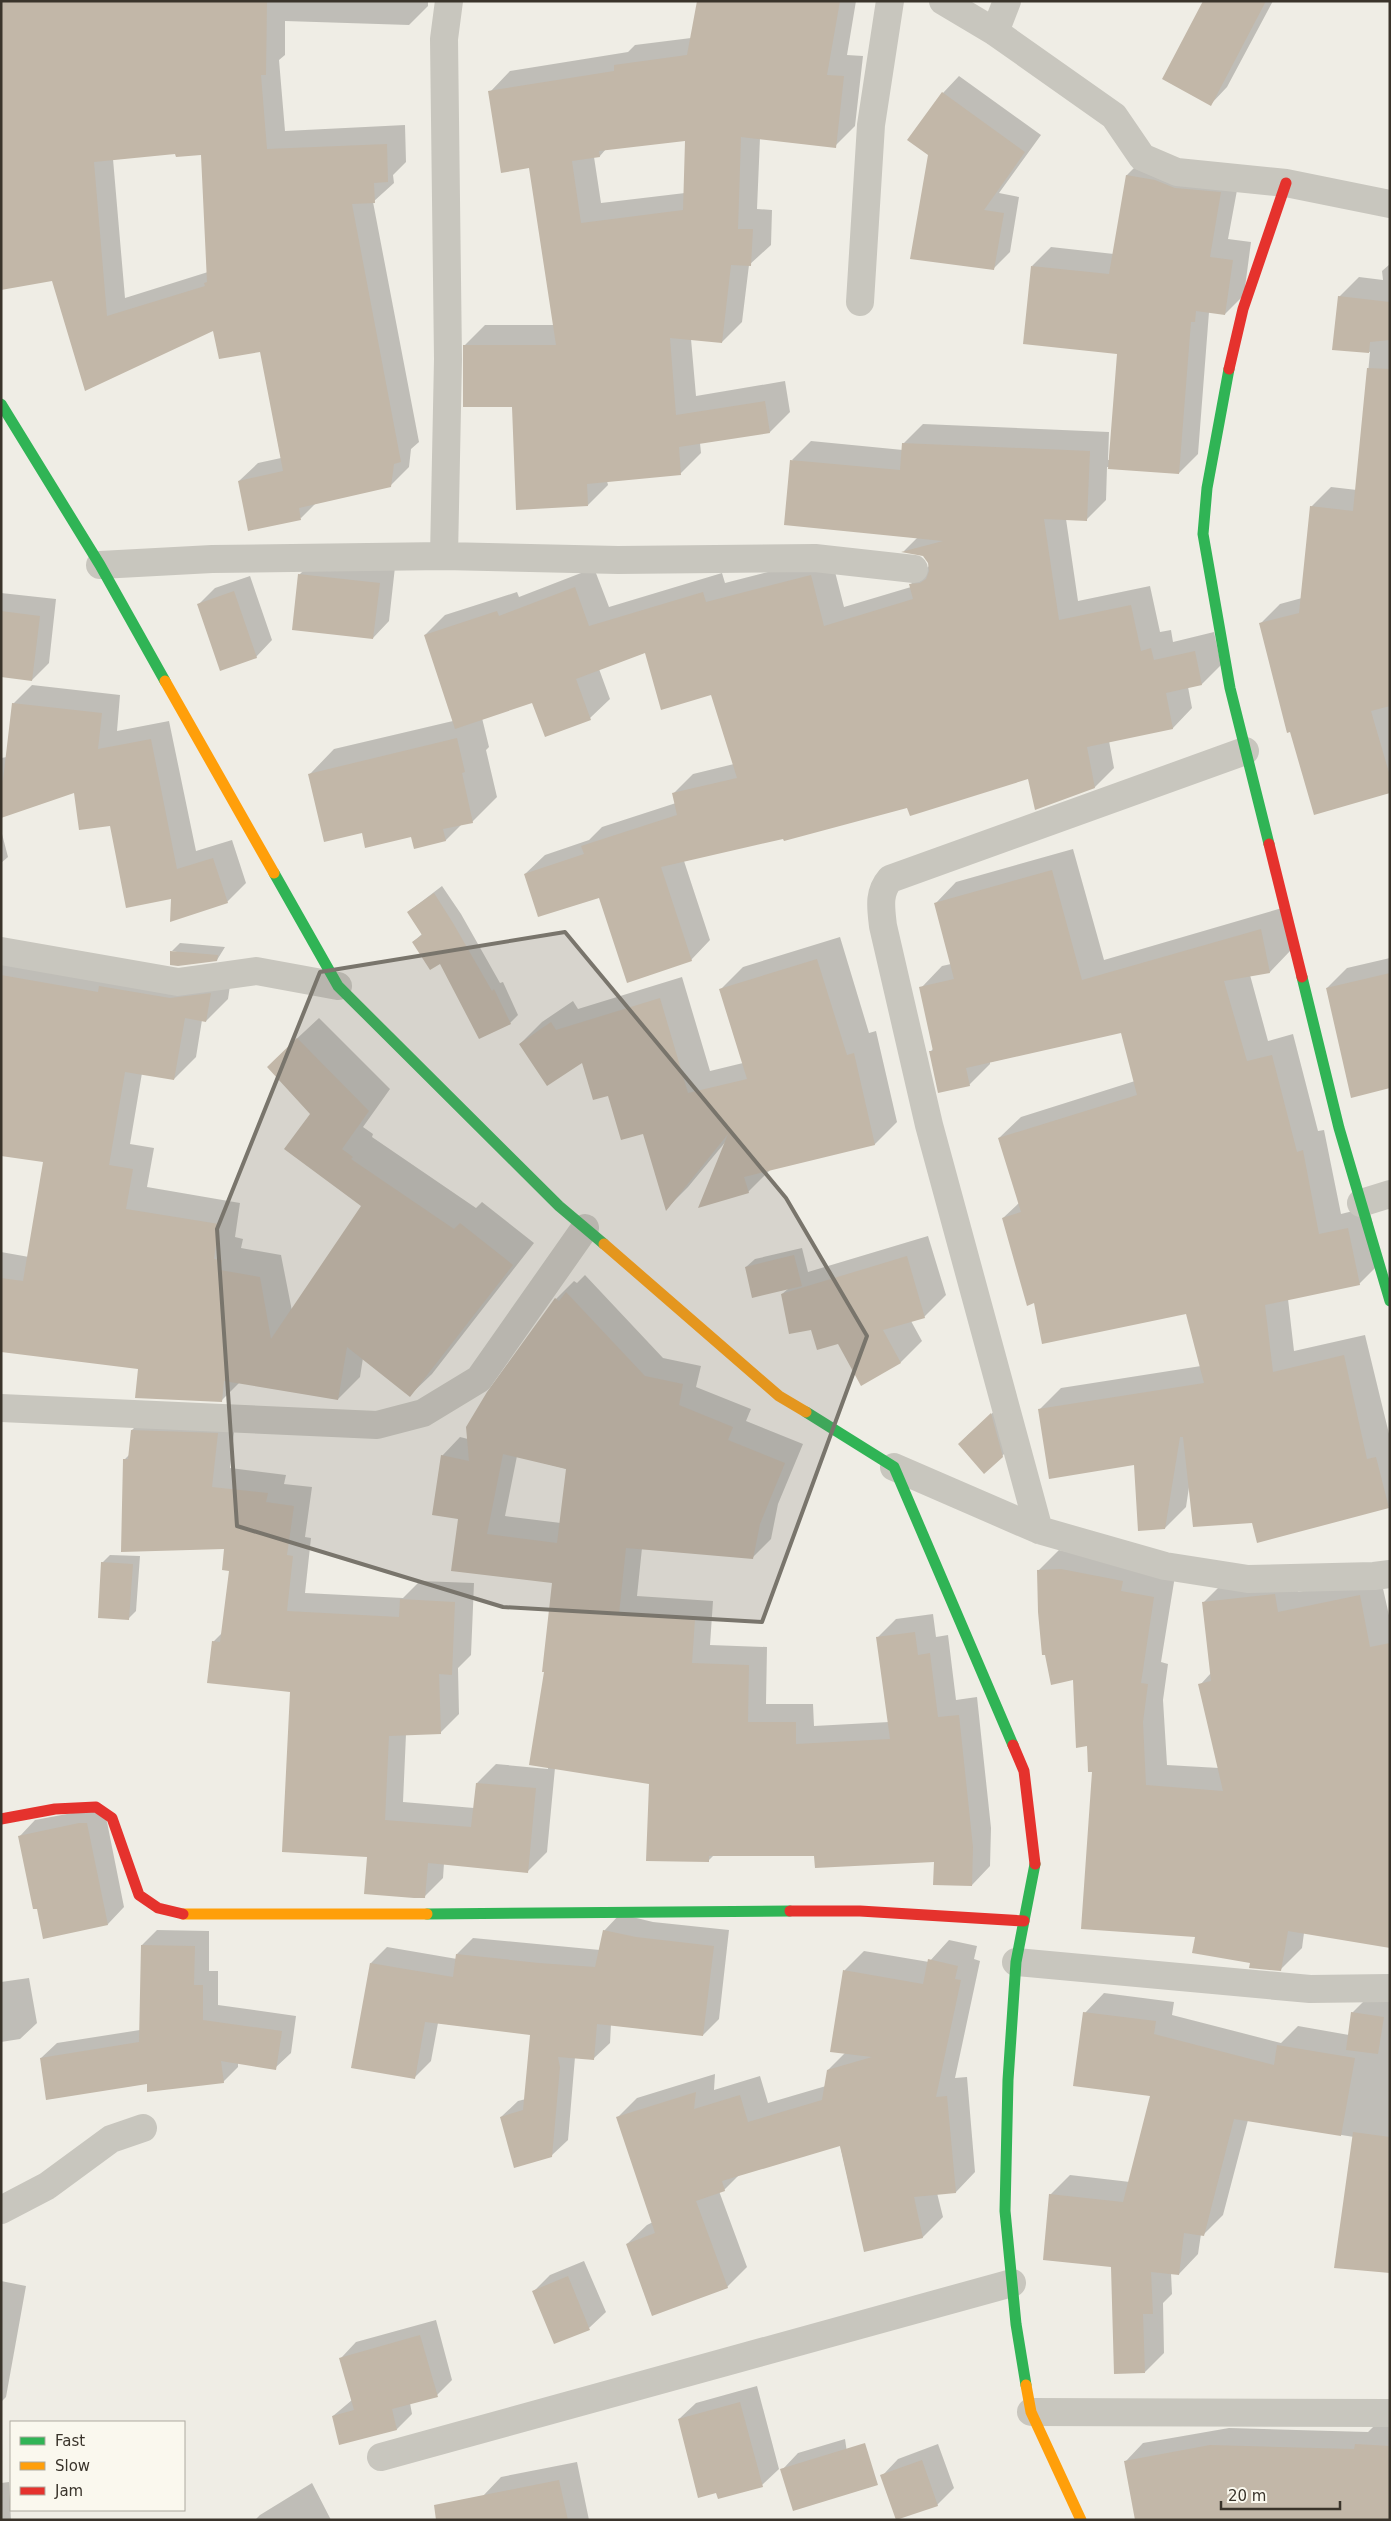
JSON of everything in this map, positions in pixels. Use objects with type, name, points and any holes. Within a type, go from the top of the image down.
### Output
[{"type":"street","points":[[444,556],[448,359],[444,39],[449,1]]},
{"type":"street","points":[[860,302],[870,125],[890,1]]},
{"type":"street","points":[[943,1],[995,32],[1114,116],[1142,157],[1177,172],[1286,183],[1390,204]]},
{"type":"street","points":[[995,32],[1007,1]]},
{"type":"street","points":[[1286,183],[1243,309],[1223,395],[1207,488],[1203,534],[1230,688],[1339,1128],[1390,1301]]},
{"type":"street","points":[[1,404],[100,565],[338,986],[558,1206],[779,1396],[894,1467],[1039,1530],[1165,1566],[1248,1579],[1390,1574]]},
{"type":"street","points":[[100,565],[212,559],[444,556],[618,560],[815,558],[914,569]]},
{"type":"street","points":[[1039,1530],[929,1125],[883,926],[880,898],[883,887],[890,879],[1246,751]]},
{"type":"street","points":[[1,952],[178,982],[256,971],[338,986]]},
{"type":"street","points":[[1360,1203],[1390,1194]]},
{"type":"street","points":[[1,1408],[377,1426],[423,1413],[479,1379],[585,1228]]},
{"type":"street","points":[[894,1467],[1024,1771],[1035,1865],[1016,1962],[1008,2080],[1005,2211],[1016,2324],[1030,2412],[1081,2520]]},
{"type":"street","points":[[1,1819],[55,1809],[96,1806],[112,1818],[139,1895],[158,1908],[188,1915],[860,1911],[1024,1920]]},
{"type":"street","points":[[1016,1962],[1310,1989],[1390,1988]]},
{"type":"street","points":[[1,2210],[47,2186],[111,2139],[143,2128]]},
{"type":"street","points":[[382,2457],[1012,2283]]},
{"type":"street","points":[[1030,2412],[1390,2413]]},
{"type":"highlighted area","points":[[565,932],[786,1198],[867,1336],[762,1622],[503,1607],[237,1526],[217,1229],[320,972]]},
{"type":"building","points":[[1,1],[267,1],[266,75],[261,75],[267,149],[387,144],[388,182],[374,183],[375,203],[352,204],[401,462],[394,464],[391,487],[299,508],[301,520],[248,531],[238,481],[283,471],[260,352],[219,359],[213,331],[85,391],[52,281],[1,290]],"holes":[[[175,154],[176,157],[201,155],[207,282],[204,283],[205,286],[107,316],[94,162]]]},
{"type":"building","points":[[697,1],[840,1],[827,75],[844,76],[836,148],[741,137],[738,229],[753,229],[751,266],[731,265],[722,343],[670,338],[676,415],[765,401],[770,433],[679,447],[681,475],[587,484],[588,506],[516,510],[512,407],[463,407],[463,345],[556,345],[529,168],[501,173],[488,91],[614,71],[614,65],[687,55]],"holes":[[[685,141],[683,210],[581,223],[572,161],[600,157],[599,151]]]},
{"type":"building","points":[[1203,1],[1266,1],[1211,106],[1162,79]]},
{"type":"building","points":[[942,92],[1025,152],[984,210],[1004,213],[994,270],[910,259],[928,155],[907,140]]},
{"type":"building","points":[[1126,175],[1155,180],[1175,188],[1221,192],[1210,257],[1233,260],[1225,315],[1196,311],[1195,322],[1191,322],[1179,474],[1108,469],[1117,354],[1023,344],[1031,266],[1109,274]]},
{"type":"building","points":[[1338,296],[1390,302],[1390,340],[1370,342],[1369,353],[1332,350]]},
{"type":"building","points":[[1367,368],[1390,369],[1390,706],[1371,711],[1390,776],[1390,793],[1314,815],[1290,732],[1287,733],[1259,623],[1299,613],[1310,506],[1353,511]]},
{"type":"building","points":[[902,443],[1090,451],[1087,521],[1044,519],[1059,620],[1131,605],[1141,651],[1151,648],[1154,660],[1195,651],[1202,685],[1166,693],[1173,729],[1087,747],[1095,788],[1035,810],[1028,779],[910,816],[907,808],[784,841],[783,839],[661,867],[692,961],[627,983],[599,898],[538,917],[524,874],[584,854],[581,846],[677,815],[672,793],[737,778],[711,695],[661,710],[645,653],[576,679],[591,720],[545,737],[532,703],[455,729],[424,635],[497,611],[499,616],[575,587],[589,626],[703,592],[706,602],[811,575],[824,626],[913,599],[909,584],[920,583],[926,579],[929,571],[928,563],[923,556],[901,552],[943,541],[784,525],[790,460],[900,470]]},
{"type":"building","points":[[298,574],[380,583],[373,639],[292,630]]},
{"type":"building","points":[[234,591],[257,658],[220,671],[197,604]]},
{"type":"building","points":[[1,611],[40,616],[32,681],[1,677]]},
{"type":"building","points":[[12,703],[102,713],[98,749],[151,739],[177,869],[213,858],[228,903],[170,922],[171,899],[126,908],[110,826],[79,830],[74,793],[1,818],[1,781],[3,780]]},
{"type":"building","points":[[457,738],[465,772],[462,773],[473,823],[443,829],[446,841],[414,849],[411,837],[365,848],[362,833],[324,842],[308,774]]},
{"type":"building","points":[[1052,870],[1082,980],[1261,929],[1270,973],[1224,981],[1247,1061],[1272,1055],[1297,1152],[1303,1150],[1319,1234],[1348,1228],[1360,1285],[1265,1305],[1273,1372],[1344,1355],[1367,1459],[1376,1457],[1389,1508],[1257,1543],[1252,1523],[1193,1527],[1183,1437],[1180,1437],[1165,1529],[1138,1531],[1134,1465],[1049,1479],[1038,1409],[1204,1383],[1186,1314],[1042,1344],[1034,1303],[1027,1306],[1002,1218],[1021,1212],[998,1138],[1137,1095],[1121,1033],[966,1068],[970,1086],[938,1093],[929,1051],[933,1051],[919,987],[954,979],[934,903]]},
{"type":"building","points":[[434,893],[492,991],[494,989],[511,1024],[479,1039],[440,964],[430,970],[412,942],[422,935],[407,912]]},
{"type":"building","points":[[170,951],[218,955],[217,961],[178,966],[170,965]]},
{"type":"building","points":[[817,959],[847,1055],[854,1053],[875,1145],[744,1177],[749,1193],[698,1208],[728,1134],[666,1211],[643,1134],[621,1140],[608,1096],[593,1100],[582,1063],[547,1086],[519,1044],[551,1022],[556,1030],[660,998],[688,1093],[747,1079],[719,989]]},
{"type":"building","points":[[1390,973],[1390,1088],[1351,1098],[1326,988]]},
{"type":"building","points":[[1,975],[98,992],[99,986],[170,998],[211,993],[206,1022],[185,1018],[174,1080],[125,1072],[109,1165],[133,1169],[126,1209],[219,1224],[214,1259],[222,1260],[220,1270],[260,1277],[271,1339],[361,1206],[284,1149],[310,1114],[267,1067],[297,1038],[369,1111],[342,1149],[353,1157],[351,1159],[454,1229],[460,1223],[513,1265],[410,1397],[347,1347],[338,1400],[224,1381],[222,1402],[135,1398],[138,1369],[1,1352],[1,1278],[23,1281],[43,1162],[1,1156]]},
{"type":"building","points":[[794,1255],[802,1286],[752,1298],[745,1267]]},
{"type":"building","points":[[907,1256],[925,1318],[883,1330],[901,1363],[861,1386],[838,1344],[817,1350],[811,1330],[789,1334],[781,1294]]},
{"type":"building","points":[[566,1292],[645,1376],[683,1384],[679,1405],[733,1427],[728,1440],[785,1463],[760,1524],[753,1559],[626,1548],[619,1614],[695,1619],[692,1663],[749,1665],[748,1722],[796,1722],[796,1744],[890,1739],[876,1637],[915,1632],[918,1655],[930,1653],[938,1717],[959,1715],[973,1847],[972,1886],[933,1885],[934,1862],[815,1868],[814,1856],[709,1856],[709,1862],[646,1861],[649,1784],[529,1765],[544,1672],[542,1672],[552,1583],[451,1571],[458,1519],[432,1515],[441,1455],[469,1461],[466,1427],[487,1392],[555,1298],[559,1301]],"holes":[[[503,1454],[566,1469],[557,1543],[487,1534]]]},
{"type":"building","points":[[991,1413],[1003,1457],[984,1474],[958,1444]]},
{"type":"building","points":[[131,1430],[218,1433],[212,1487],[268,1493],[266,1502],[294,1506],[287,1555],[293,1556],[287,1611],[399,1617],[400,1599],[455,1602],[452,1675],[439,1674],[441,1734],[389,1736],[385,1820],[471,1827],[476,1783],[536,1788],[528,1873],[428,1863],[425,1898],[364,1894],[367,1857],[282,1852],[290,1692],[207,1683],[212,1641],[220,1642],[229,1571],[222,1570],[224,1549],[121,1552],[123,1459],[128,1459]]},
{"type":"building","points":[[101,1562],[133,1564],[129,1620],[98,1618]]},
{"type":"building","points":[[1061,1569],[1123,1581],[1121,1591],[1154,1597],[1141,1683],[1148,1684],[1143,1722],[1146,1785],[1223,1791],[1198,1684],[1211,1681],[1202,1602],[1275,1594],[1278,1612],[1360,1595],[1370,1647],[1390,1643],[1390,1948],[1288,1931],[1281,1971],[1249,1968],[1250,1963],[1192,1953],[1195,1937],[1081,1929],[1092,1772],[1088,1772],[1087,1746],[1076,1748],[1073,1680],[1051,1685],[1045,1655],[1042,1655],[1038,1612],[1037,1570]]},
{"type":"building","points":[[87,1823],[108,1925],[43,1939],[37,1909],[33,1909],[18,1836]]},
{"type":"building","points":[[603,1930],[636,1937],[714,1946],[703,2036],[597,2024],[594,2060],[558,2057],[560,2067],[552,2157],[514,2168],[500,2117],[523,2110],[530,2035],[425,2022],[415,2079],[351,2068],[370,1963],[453,1977],[456,1954],[595,1967]]},
{"type":"building","points":[[141,1945],[195,1946],[194,1985],[203,1985],[203,2020],[282,2031],[276,2070],[221,2061],[224,2083],[147,2092],[147,2084],[46,2100],[40,2058],[139,2042]]},
{"type":"building","points":[[928,1959],[958,1966],[955,1979],[961,1980],[936,2097],[947,2096],[956,2193],[914,2197],[923,2238],[864,2252],[840,2146],[722,2181],[725,2191],[696,2201],[728,2288],[652,2316],[626,2244],[655,2233],[616,2117],[696,2092],[694,2109],[740,2095],[748,2122],[822,2100],[827,2070],[872,2057],[830,2052],[843,1970],[923,1984]]},
{"type":"building","points":[[1083,2012],[1156,2021],[1154,2034],[1274,2065],[1277,2045],[1355,2058],[1341,2136],[1234,2119],[1204,2236],[1184,2233],[1179,2275],[1151,2272],[1153,2314],[1143,2314],[1145,2373],[1114,2374],[1111,2267],[1043,2260],[1049,2194],[1123,2202],[1150,2096],[1073,2086]]},
{"type":"building","points":[[1351,2012],[1384,2017],[1378,2054],[1346,2050]]},
{"type":"building","points":[[1353,2132],[1390,2137],[1390,2273],[1334,2268]]},
{"type":"building","points":[[568,2276],[590,2330],[554,2344],[532,2291]]},
{"type":"building","points":[[420,2335],[438,2397],[392,2409],[397,2430],[339,2445],[332,2416],[354,2410],[339,2358]]},
{"type":"building","points":[[740,2402],[763,2487],[718,2499],[716,2493],[698,2498],[678,2419]]},
{"type":"building","points":[[865,2443],[878,2485],[793,2511],[780,2469]]},
{"type":"building","points":[[1355,2444],[1390,2446],[1390,2520],[1135,2520],[1124,2461],[1210,2445],[1354,2449]]},
{"type":"building","points":[[922,2460],[938,2506],[896,2520],[880,2475]]},
{"type":"building","points":[[559,2480],[568,2520],[436,2520],[434,2505]]},
{"type":"traffic: fast","points":[[1229,369],[1207,488],[1203,534],[1230,688],[1269,844]]},
{"type":"traffic: fast","points":[[1,404],[100,565],[165,681]]},
{"type":"traffic: fast","points":[[274,873],[338,986],[559,1206],[604,1244]]},
{"type":"traffic: fast","points":[[1302,977],[1339,1128],[1390,1301]]},
{"type":"traffic: fast","points":[[806,1412],[894,1467],[1013,1745]]},
{"type":"traffic: fast","points":[[1026,2385],[1016,2324],[1005,2211],[1008,2080],[1016,1962],[1035,1864]]},
{"type":"traffic: fast","points":[[427,1914],[790,1911]]},
{"type":"traffic: slow","points":[[165,681],[274,873]]},
{"type":"traffic: slow","points":[[604,1244],[779,1396],[806,1412]]},
{"type":"traffic: slow","points":[[183,1914],[427,1914]]},
{"type":"traffic: slow","points":[[1026,2385],[1031,2412],[1081,2520]]},
{"type":"traffic: jam","points":[[1229,369],[1243,309],[1286,183]]},
{"type":"traffic: jam","points":[[1269,844],[1302,977]]},
{"type":"traffic: jam","points":[[1013,1745],[1024,1771],[1035,1864]]},
{"type":"traffic: jam","points":[[1,1819],[55,1809],[96,1807],[112,1818],[139,1895],[158,1908],[183,1914]]},
{"type":"traffic: jam","points":[[790,1911],[860,1911],[1024,1921]]}]
